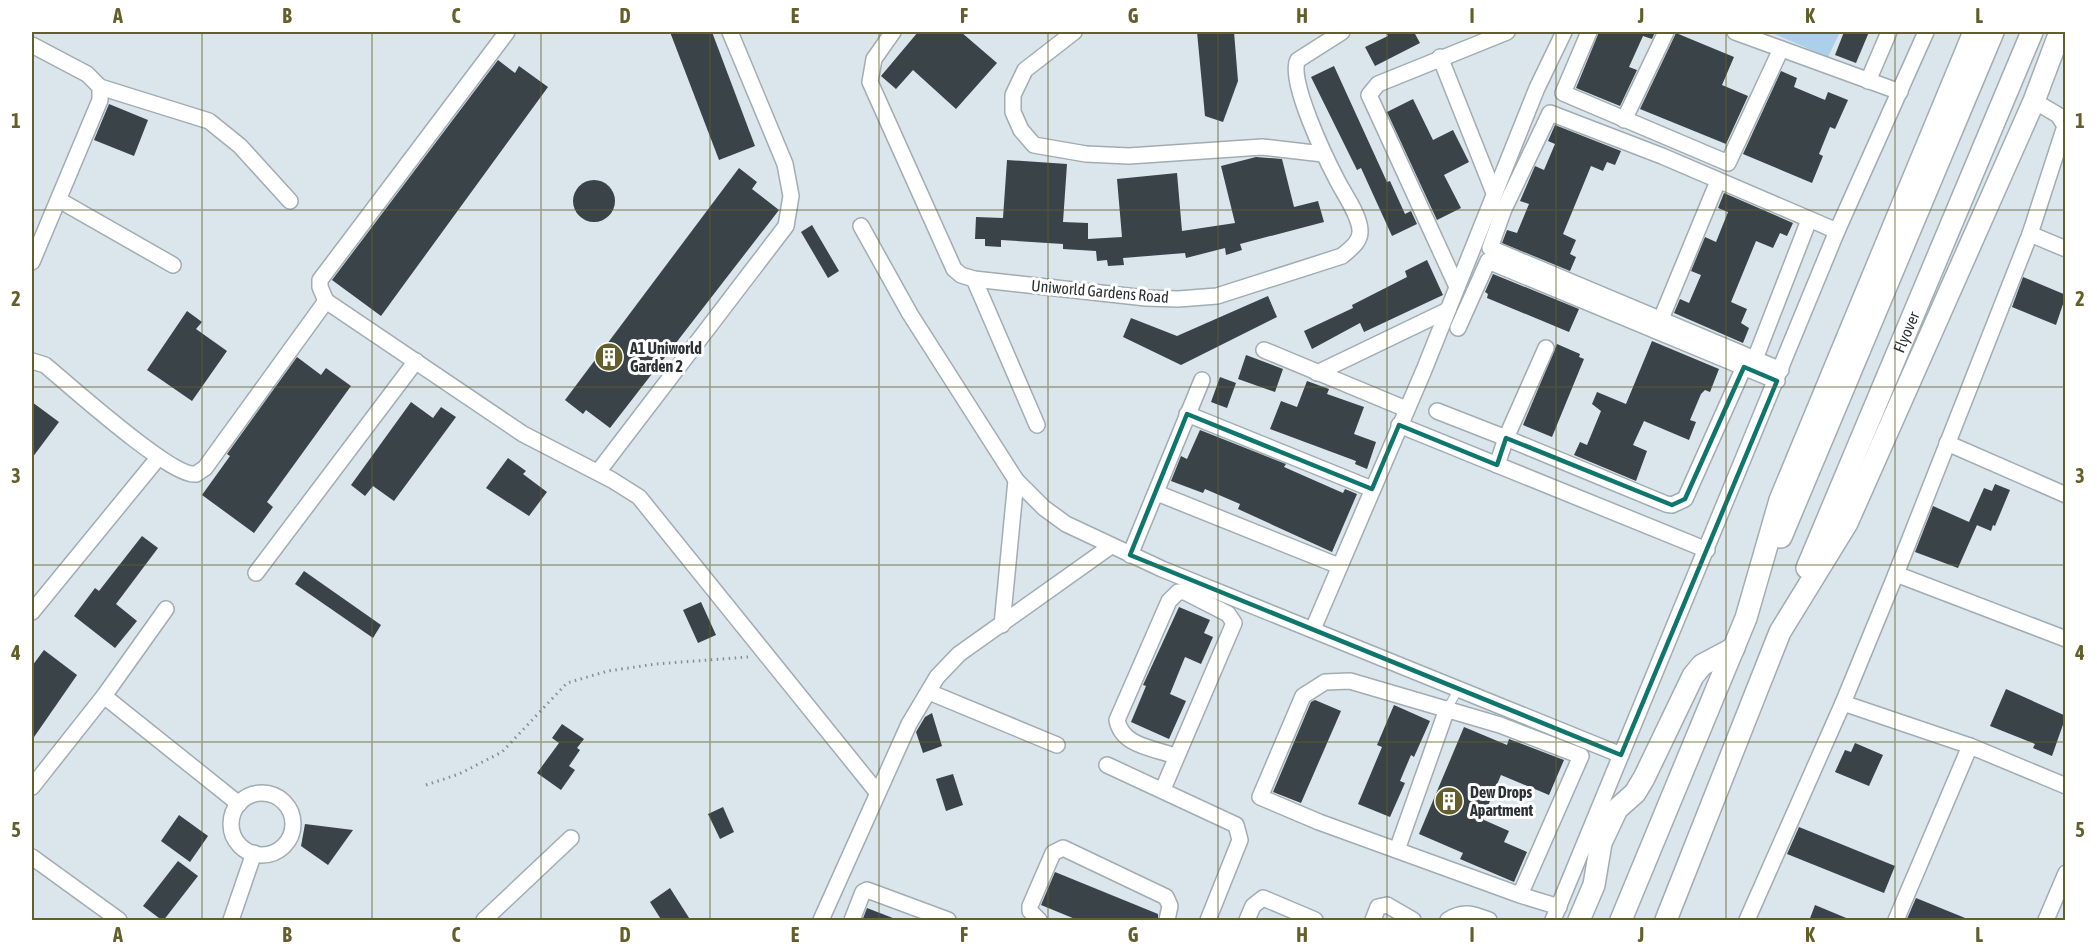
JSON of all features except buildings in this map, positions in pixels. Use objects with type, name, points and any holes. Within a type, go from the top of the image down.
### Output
[{"type":"main road","points":[[1746,618],[1780,500],[1974,32]]},
{"type":"main road","points":[[1622,921],[1746,618],[1993,32]]},
{"type":"main road","name":"Flyover","points":[[1780,632],[2032,32]]},
{"type":"main road","points":[[1666,921],[1780,632],[1847,524],[2034,101],[2060,32]]},
{"type":"main road","points":[[1579,921],[1594,885],[1610,806],[1640,786],[1698,668],[1734,648]]},
{"type":"street","points":[[507,32],[320,280],[320,287],[326,301],[523,434],[598,472],[639,497],[877,792]]},
{"type":"street","points":[[598,472],[786,226],[791,196],[785,164],[730,32]]},
{"type":"street","name":"Uniworld Gardens Road","points":[[893,32],[874,59],[870,82],[951,264],[961,275],[975,279],[1146,298],[1216,296],[1342,256],[1355,246],[1360,231],[1355,215],[1323,154],[1294,74],[1295,65],[1304,56],[1342,32]]},
{"type":"street","points":[[1074,32],[1025,70],[1013,95],[1013,112],[1021,130],[1034,145],[1086,154],[1129,156],[1262,147],[1323,154]]},
{"type":"street","points":[[1457,287],[1369,95],[1378,84],[1440,57],[1507,32]]},
{"type":"street","points":[[1313,629],[1448,310],[1537,88],[1564,32]]},
{"type":"street","points":[[1589,32],[1563,93],[1728,163],[1781,50]]},
{"type":"street","points":[[1624,120],[1666,32]]},
{"type":"street","points":[[1868,81],[1889,32]]},
{"type":"street","points":[[1520,895],[1581,756],[1500,725],[1350,681],[1324,681],[1303,696],[1260,797],[1520,895],[1556,914],[1610,806],[1621,755],[1837,231],[1926,32]]},
{"type":"street","points":[[1744,33],[1781,50],[1899,92]]},
{"type":"street","points":[[32,45],[87,74],[100,87],[209,122],[240,146],[290,201]]},
{"type":"street","points":[[1440,57],[1494,194]]},
{"type":"street","points":[[32,262],[100,100],[100,87]]},
{"type":"street","points":[[1747,921],[1843,703],[2030,234],[2064,134],[2064,121],[2034,101]]},
{"type":"street","points":[[1749,363],[1661,319],[1490,248],[1504,209],[1551,112],[1837,231]]},
{"type":"street","points":[[1661,319],[1718,181]]},
{"type":"street","points":[[59,200],[173,265]]},
{"type":"street","points":[[1437,411],[1666,504],[1678,504],[1684,499],[1749,363],[1809,220]]},
{"type":"street","points":[[861,226],[910,314],[1016,480],[1044,508],[1065,524],[1130,555],[1621,755]]},
{"type":"street","points":[[2030,234],[2066,249]]},
{"type":"street","points":[[1458,328],[1488,261],[1779,375]]},
{"type":"street","points":[[975,279],[1037,425]]},
{"type":"street","points":[[32,361],[45,365],[158,458],[189,475],[205,468],[326,301]]},
{"type":"street","points":[[1317,373],[1448,310]]},
{"type":"street","points":[[1497,465],[1506,438],[1546,348]]},
{"type":"street","points":[[1264,350],[1406,409]]},
{"type":"street","points":[[256,573],[416,361]]},
{"type":"street","points":[[1130,555],[1202,380]]},
{"type":"street","points":[[1187,414],[1372,489]]},
{"type":"street","points":[[1399,425],[1707,550]]},
{"type":"street","points":[[1947,443],[2066,495]]},
{"type":"street","points":[[32,612],[158,458]]},
{"type":"street","points":[[1002,625],[1016,480]]},
{"type":"street","points":[[1157,493],[1339,566]]},
{"type":"street","points":[[821,921],[909,724],[937,677],[959,654],[1111,546]]},
{"type":"street","points":[[1896,574],[2066,639]]},
{"type":"street","points":[[1163,789],[1175,756],[1234,623],[1228,614],[1185,592],[1178,592],[1169,601],[1117,720],[1119,730],[1126,739],[1175,756]]},
{"type":"street","points":[[32,786],[104,696],[166,609]]},
{"type":"street","points":[[929,692],[1057,745]]},
{"type":"street","points":[[104,696],[239,804]]},
{"type":"street","points":[[1843,703],[1970,746],[2066,786]]},
{"type":"street","points":[[1397,850],[1448,709]]},
{"type":"street","points":[[1896,921],[1970,746]]},
{"type":"street","points":[[1107,765],[1230,820],[1240,832],[1240,840],[1208,921]]},
{"type":"street","points":[[254,794],[272,794],[285,803],[292,816],[293,827],[286,843],[272,853],[254,853],[242,847],[234,836],[232,821],[239,804],[254,794]]},
{"type":"street","points":[[484,921],[571,838]]},
{"type":"street","points":[[1039,921],[1030,911],[1030,906],[1053,852],[1063,848],[1166,897],[1170,906],[1167,921]]},
{"type":"street","points":[[231,921],[254,853]]},
{"type":"street","points":[[32,857],[119,921]]},
{"type":"street","points":[[2046,921],[2066,873]]},
{"type":"street","points":[[852,921],[863,892],[867,890],[948,921]]},
{"type":"street","points":[[1247,921],[1253,906],[1263,898],[1315,921]]},
{"type":"street","points":[[1373,921],[1378,907],[1387,905],[1413,921]]},
{"type":"street","points":[[1448,921],[1458,913],[1473,914],[1489,921]]},
{"type":"lane","points":[[1448,709],[1458,690]]},
{"type":"path","points":[[426,785],[459,774],[502,752],[567,683],[608,671],[656,664],[765,656]]},
{"type":"highlighted area","points":[[1744,367],[1777,381],[1621,755],[1130,555],[1187,414],[1372,489],[1399,425],[1497,465],[1506,438],[1672,505],[1685,499]]},
{"type":"shaded area","points":[[1770,32],[1840,32],[1828,57]]},
{"type":"place","name":"A1 Uniworld Garden 2","points":[[609,357]]},
{"type":"place","name":"Dew Drops Apartment","points":[[1449,801]]}]
